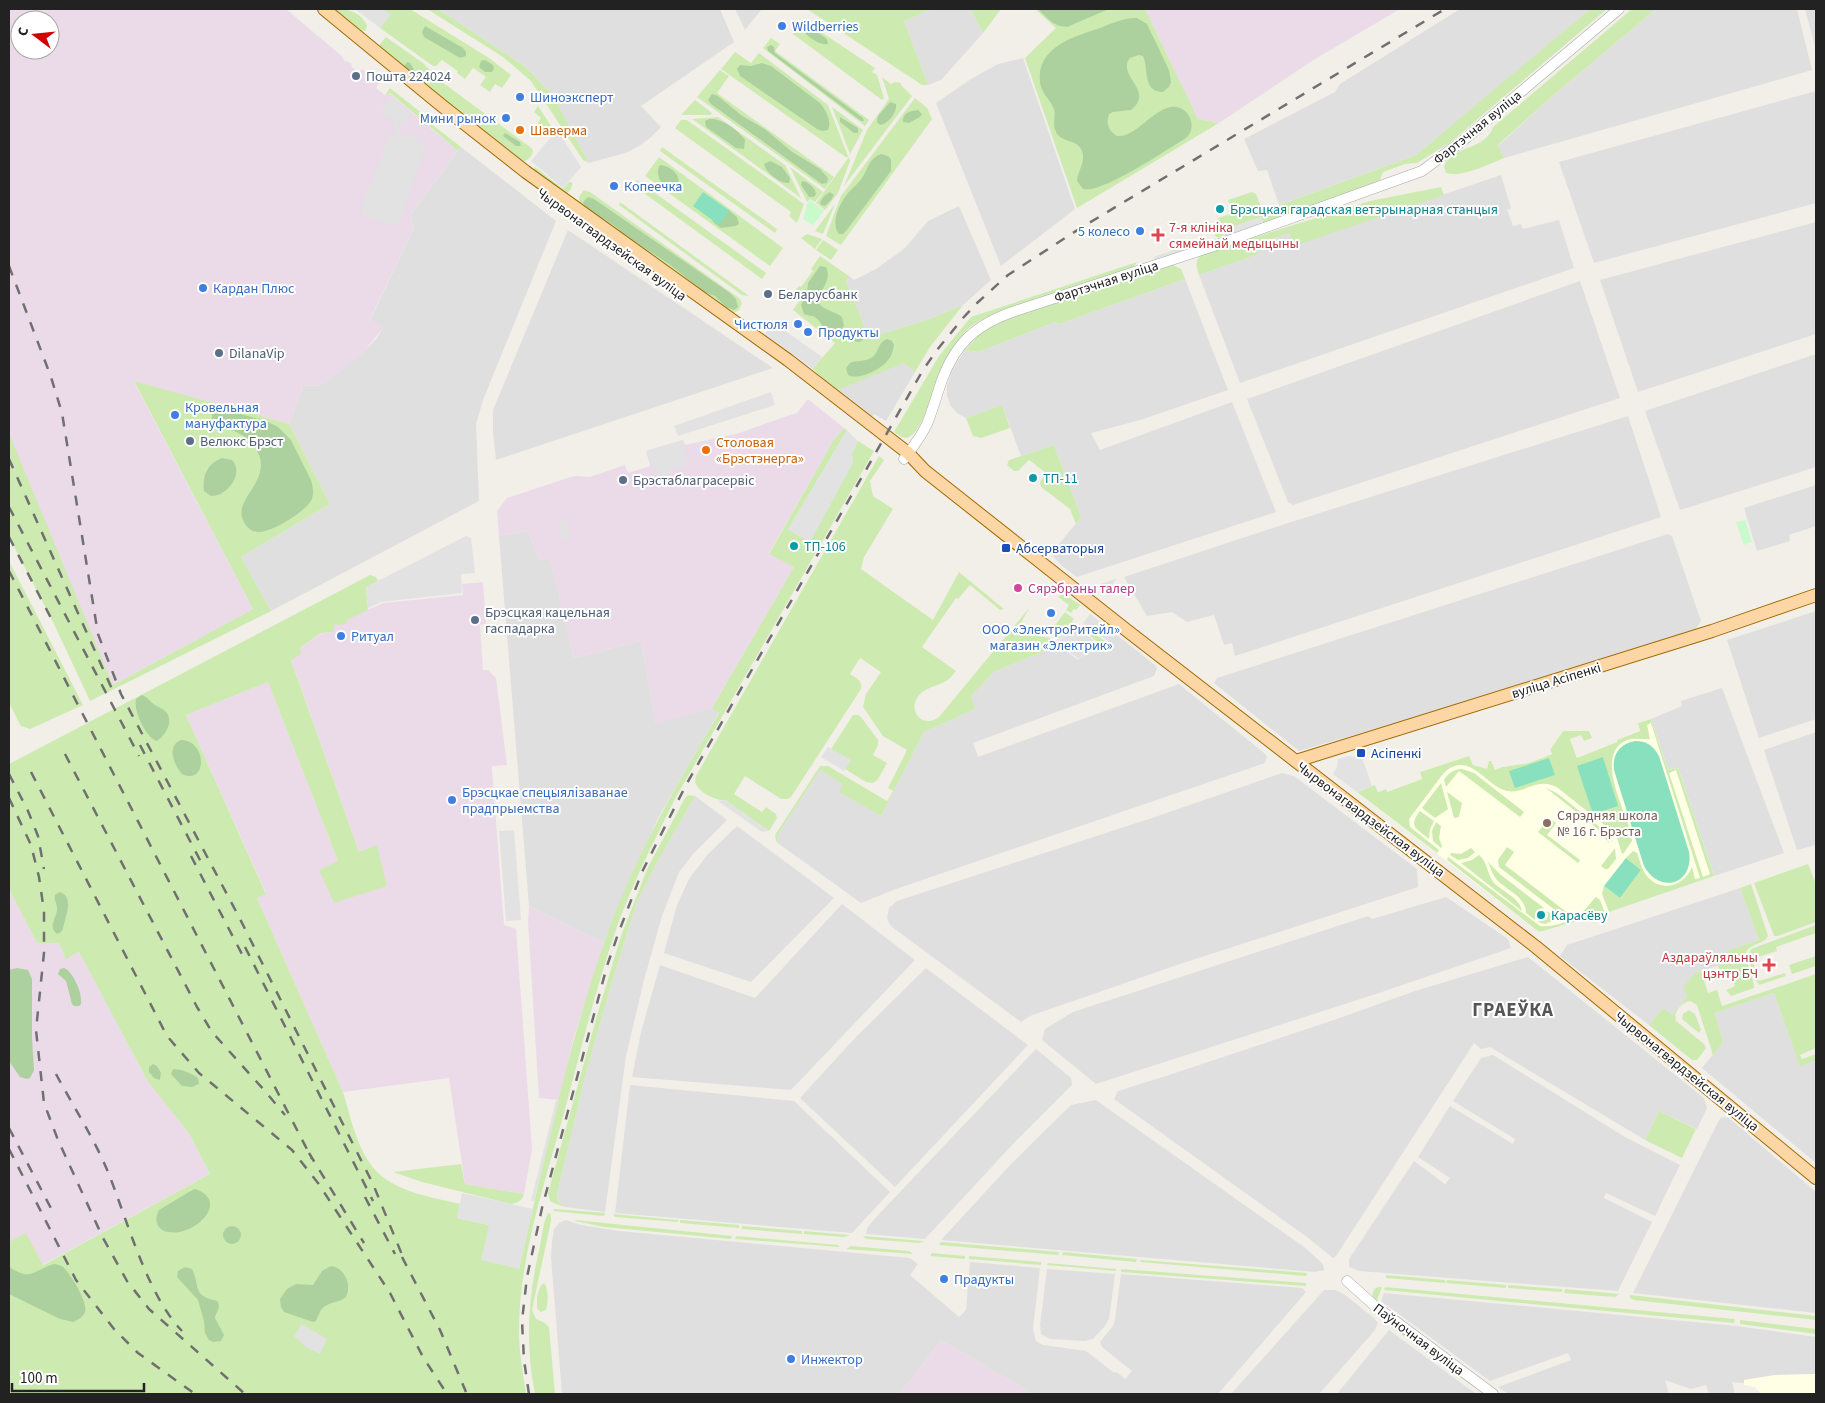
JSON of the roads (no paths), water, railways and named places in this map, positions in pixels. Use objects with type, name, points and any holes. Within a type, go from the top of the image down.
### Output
[{"type":"main road","name":"Чырвонагвардзейская вуліца","points":[[313,9],[436,111],[521,178],[768,356],[822,398],[919,466],[1536,947],[1816,1178]]},
{"type":"main road","name":"Чырвонагвардзейская вуліца","points":[[324,9],[440,105],[526,172],[788,360],[906,457]]},
{"type":"main road","name":"вуліца Асіпенкі","points":[[1296,761],[1712,631],[1816,595]]},
{"type":"street","name":"Фартэчная вуліца","points":[[906,457],[926,425],[942,380],[952,359],[968,336],[977,328],[1000,316],[1211,247],[1422,171],[1465,139],[1619,9]]},
{"type":"street","name":"Паўночная вуліца","points":[[1347,1281],[1375,1306],[1493,1394]]},
{"type":"railway","points":[[529,1394],[524,1360],[522,1321],[527,1277],[542,1208],[607,966],[618,934],[642,872],[686,785],[923,370],[963,318],[1008,275],[1079,229],[1445,9]]},
{"type":"railway","points":[[9,266],[51,377],[62,413],[98,634],[121,694],[239,917],[373,1184],[405,1262]]},
{"type":"railway","points":[[9,459],[112,689]]},
{"type":"railway","points":[[9,507],[139,756]]},
{"type":"railway","points":[[9,537],[53,622]]},
{"type":"railway","points":[[9,571],[312,1159]]},
{"type":"railway","points":[[140,745],[201,862]]},
{"type":"railway","points":[[65,754],[197,1007],[212,1032],[285,1115]]},
{"type":"railway","points":[[31,772],[167,1036],[199,1073],[292,1150],[318,1183],[390,1293],[423,1357],[447,1394]]},
{"type":"railway","points":[[9,774],[28,811],[38,836],[44,869]]},
{"type":"railway","points":[[9,798],[31,845],[39,877],[44,911],[44,953],[36,1030],[44,1103],[58,1140],[103,1238],[127,1281],[149,1309],[245,1394]]},
{"type":"railway","points":[[191,856],[244,958]]},
{"type":"railway","points":[[245,947],[373,1201]]},
{"type":"railway","points":[[56,1074],[90,1134],[108,1172],[139,1256],[158,1298],[182,1331]]},
{"type":"railway","points":[[9,1128],[55,1216]]},
{"type":"railway","points":[[9,1149],[76,1280],[114,1329],[138,1353],[195,1394]]},
{"type":"railway","points":[[309,1153],[364,1243]]},
{"type":"railway","points":[[365,1197],[395,1254]]},
{"type":"railway","points":[[402,1257],[440,1330],[466,1392]]},
{"type":"place","name":"Wildberries","points":[[782,26]]},
{"type":"place","name":"Пошта 224024","points":[[356,76]]},
{"type":"place","name":"Шиноэксперт","points":[[520,97]]},
{"type":"place","name":"Мини рынок","points":[[506,118]]},
{"type":"place","name":"Шаверма","points":[[520,130]]},
{"type":"place","name":"Копеечка","points":[[614,186]]},
{"type":"place","name":"Брэсцкая гарадская ветэрынарная станцыя","points":[[1220,209]]},
{"type":"place","name":"5 колесо","points":[[1140,231]]},
{"type":"place","name":"7-я клініка сямейнай медыцыны","points":[[1158,235]]},
{"type":"place","name":"Кардан Плюс","points":[[203,288]]},
{"type":"place","name":"Беларусбанк","points":[[768,294]]},
{"type":"place","name":"Чистюля","points":[[798,324]]},
{"type":"place","name":"Продукты","points":[[808,332]]},
{"type":"place","name":"DilanaVip","points":[[219,353]]},
{"type":"place","name":"Кровельная мануфактура","points":[[175,415]]},
{"type":"place","name":"Велюкс Брэст","points":[[190,441]]},
{"type":"place","name":"Столовая «Брэстэнерга»","points":[[706,450]]},
{"type":"place","name":"ТП-11","points":[[1033,478]]},
{"type":"place","name":"Брэстаблаграсервіс","points":[[623,480]]},
{"type":"place","name":"ТП-106","points":[[794,546]]},
{"type":"place","name":"Абсерваторыя","points":[[1006,548]]},
{"type":"place","name":"Сярэбраны талер","points":[[1018,588]]},
{"type":"place","name":"ООО «ЭлектроРитейл» магазин «Электрик»","points":[[1051,613]]},
{"type":"place","name":"Брэсцкая кацельная гаспадарка","points":[[475,620]]},
{"type":"place","name":"Ритуал","points":[[341,636]]},
{"type":"place","name":"Асіпенкі","points":[[1361,753]]},
{"type":"place","name":"Брэсцкае спецыялізаванае прадпрыемства","points":[[452,800]]},
{"type":"place","name":"Сярэдняя школа № 16 г. Брэста","points":[[1547,823]]},
{"type":"place","name":"Карасёву","points":[[1541,915]]},
{"type":"place","name":"Аздараўляльны цэнтр БЧ","points":[[1769,965]]},
{"type":"place","name":"Прадукты","points":[[944,1279]]},
{"type":"place","name":"Инжектор","points":[[791,1359]]},
{"type":"district","name":"ГРАЕЎКА","points":[[1513,1009]]}]
